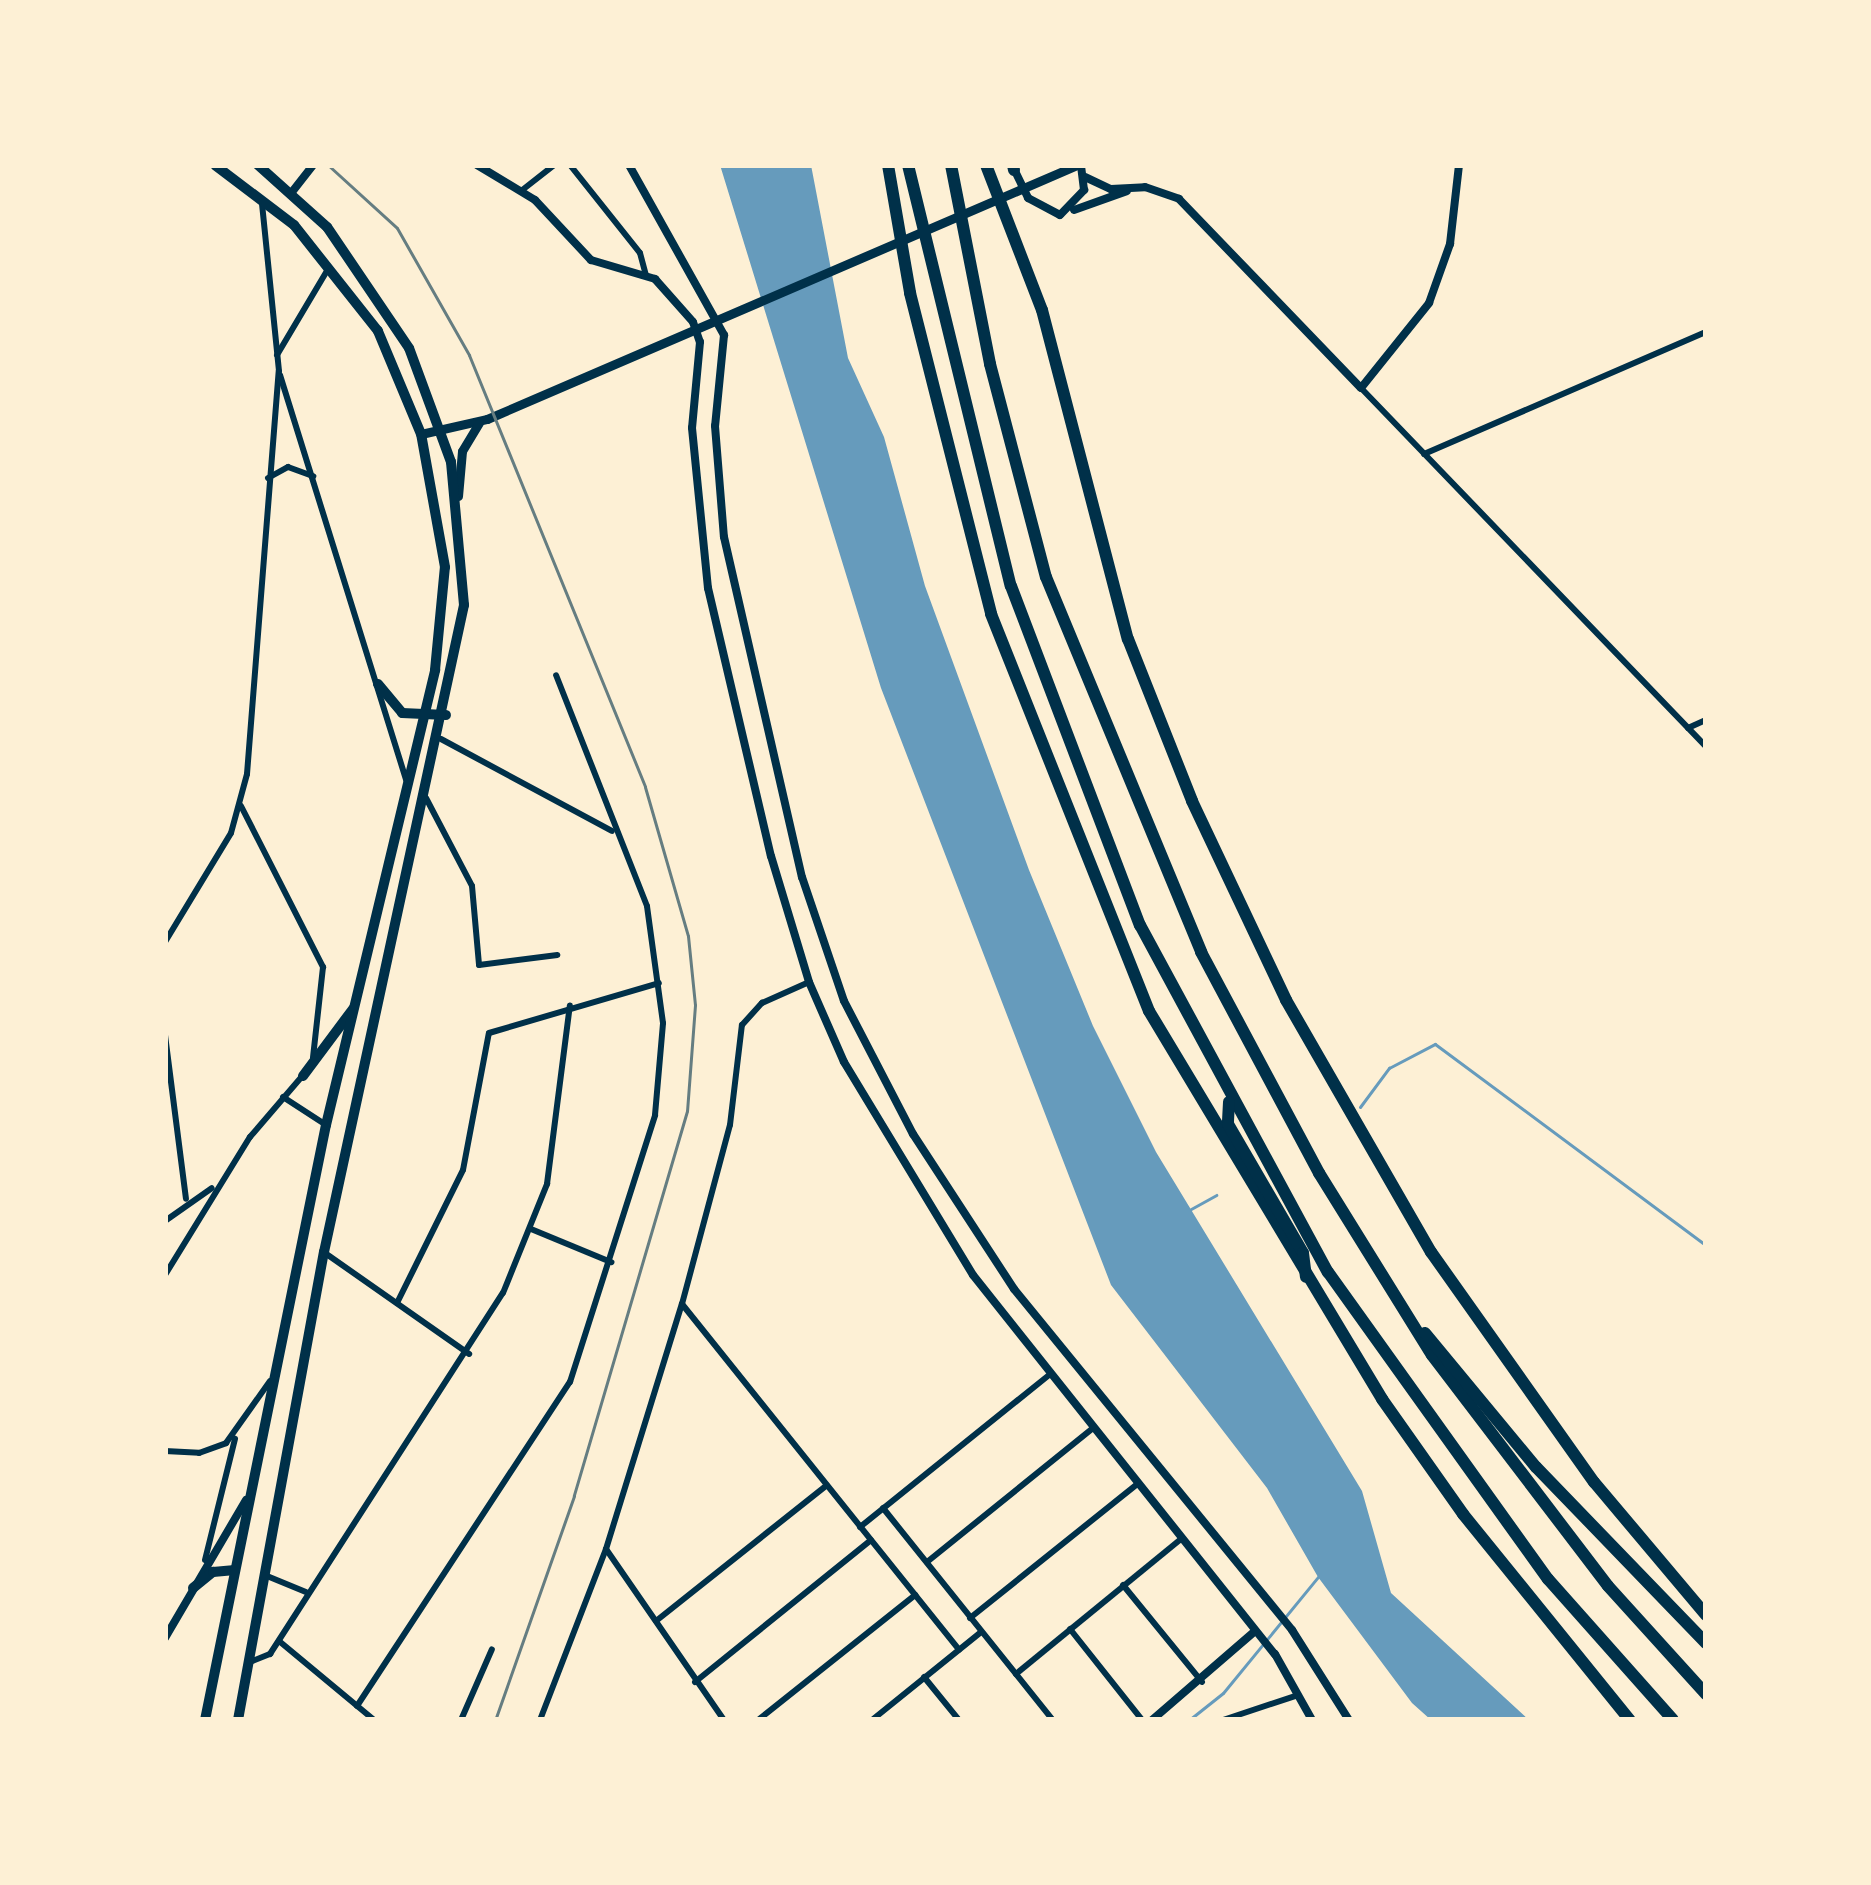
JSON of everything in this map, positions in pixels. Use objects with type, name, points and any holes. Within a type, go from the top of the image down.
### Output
[{"type":"highway","points":[[888,165],[952,468],[1036,742],[1149,1011],[1306,1283],[1463,1514],[1630,1720]]},
{"type":"highway","points":[[908,165],[980,473],[1057,726],[1140,925],[1229,1101],[1328,1272],[1433,1428],[1548,1579],[1673,1720]]},
{"type":"highway","points":[[951,165],[1017,476],[1046,577],[1131,794],[1274,1092],[1402,1308],[1544,1505],[1706,1694]]},
{"type":"highway","points":[[986,165],[1042,310],[1128,639],[1192,801],[1286,1000],[1431,1252],[1594,1482],[1706,1615]]},
{"type":"highway","points":[[1229,1101],[1228,1124],[1304,1253],[1306,1283]]},
{"type":"highway","points":[[1402,1308],[1536,1467],[1706,1643]]},
{"type":"main road","points":[[205,1720],[326,1125],[423,716],[445,567],[421,434],[378,332],[330,266],[261,196],[214,165]]},
{"type":"main road","points":[[258,165],[295,187],[382,299],[442,428],[458,502]]},
{"type":"main road","points":[[421,434],[484,420],[1079,165]]},
{"type":"main road","points":[[238,1720],[324,1252],[446,715],[464,605],[458,502],[463,449],[484,420]]},
{"type":"main road","points":[[378,684],[402,713],[446,715]]},
{"type":"main road","points":[[303,1076],[358,1001]]},
{"type":"main road","points":[[193,1588],[213,1572],[235,1570]]},
{"type":"street","points":[[295,187],[313,165]]},
{"type":"street","points":[[477,165],[521,191],[591,260],[646,275],[686,311],[699,337],[692,428],[708,588],[809,982],[844,1062],[929,1211],[1048,1376],[1275,1654],[1312,1720]]},
{"type":"street","points":[[521,191],[554,165]]},
{"type":"street","points":[[570,165],[640,253],[646,275]]},
{"type":"street","points":[[629,165],[724,335],[715,426],[724,537],[802,878],[844,1001],[903,1118],[1014,1289],[1292,1630],[1349,1720]]},
{"type":"street","points":[[1072,210],[1085,177],[1079,165]]},
{"type":"street","points":[[1361,388],[1429,303],[1450,244],[1459,165]]},
{"type":"street","points":[[1014,167],[1038,208],[1055,215],[1129,189]]},
{"type":"street","points":[[1085,177],[1129,189],[1166,192],[1190,208],[1706,747]]},
{"type":"street","points":[[261,196],[279,371],[408,788]]},
{"type":"street","points":[[277,355],[330,266]]},
{"type":"street","points":[[1424,454],[1706,332]]},
{"type":"street","points":[[165,942],[241,806],[279,371]]},
{"type":"street","points":[[268,478],[288,467],[313,476]]},
{"type":"street","points":[[356,1706],[570,1382],[655,1115],[664,1044],[647,906],[556,675]]},
{"type":"street","points":[[1688,728],[1706,720]]},
{"type":"street","points":[[441,739],[614,832]]},
{"type":"street","points":[[426,798],[472,886],[479,965],[556,955]]},
{"type":"street","points":[[165,1275],[216,1187],[303,1076],[320,1033],[326,978],[241,806]]},
{"type":"street","points":[[540,1720],[606,1549],[682,1304],[730,1125],[742,1025],[762,1003],[809,982]]},
{"type":"street","points":[[397,1303],[464,1170],[485,1040],[498,1027],[659,983]]},
{"type":"street","points":[[250,1662],[279,1641],[306,1592],[469,1354],[531,1229],[559,1132],[569,1005]]},
{"type":"street","points":[[165,1036],[186,1199]]},
{"type":"street","points":[[284,1097],[326,1125]]},
{"type":"street","points":[[165,1221],[186,1199],[216,1187]]},
{"type":"street","points":[[531,1229],[611,1262]]},
{"type":"street","points":[[324,1252],[469,1354]]},
{"type":"street","points":[[682,1304],[959,1650]]},
{"type":"street","points":[[860,1527],[1048,1376]]},
{"type":"street","points":[[165,1638],[205,1560],[236,1435],[272,1378]]},
{"type":"street","points":[[926,1562],[1092,1430]]},
{"type":"street","points":[[165,1451],[200,1454],[236,1435]]},
{"type":"street","points":[[656,1622],[826,1485]]},
{"type":"street","points":[[970,1618],[1136,1485]]},
{"type":"street","points":[[205,1560],[249,1496]]},
{"type":"street","points":[[883,1508],[1053,1720]]},
{"type":"street","points":[[694,1682],[871,1540]]},
{"type":"street","points":[[1016,1674],[1180,1540]]},
{"type":"street","points":[[606,1549],[645,1595],[656,1622],[724,1720]]},
{"type":"street","points":[[267,1576],[306,1592]]},
{"type":"street","points":[[1123,1585],[1202,1682]]},
{"type":"street","points":[[758,1720],[914,1594]]},
{"type":"street","points":[[1070,1629],[1142,1720]]},
{"type":"street","points":[[872,1720],[981,1631]]},
{"type":"street","points":[[1152,1720],[1258,1633]]},
{"type":"street","points":[[279,1641],[374,1720]]},
{"type":"street","points":[[460,1720],[491,1649]]},
{"type":"street","points":[[924,1677],[959,1720]]},
{"type":"street","points":[[1223,1720],[1298,1695]]},
{"type":"water","points":[[720,165],[811,165],[848,358],[884,437],[925,586],[1029,870],[1093,1026],[1156,1152],[1362,1491],[1391,1593],[1529,1720],[1431,1720],[1412,1703],[1318,1577],[1267,1488],[1111,1285],[881,688]]},
{"type":"waterway","points":[[1360,1107],[1389,1068],[1435,1044],[1706,1245]]},
{"type":"waterway","points":[[1191,1209],[1216,1195]]},
{"type":"waterway","points":[[1189,1720],[1223,1693],[1318,1577]]},
{"type":"railway","points":[[328,165],[397,228],[469,355],[645,787],[688,936],[695,1005],[687,1111],[574,1496],[495,1720]]}]
